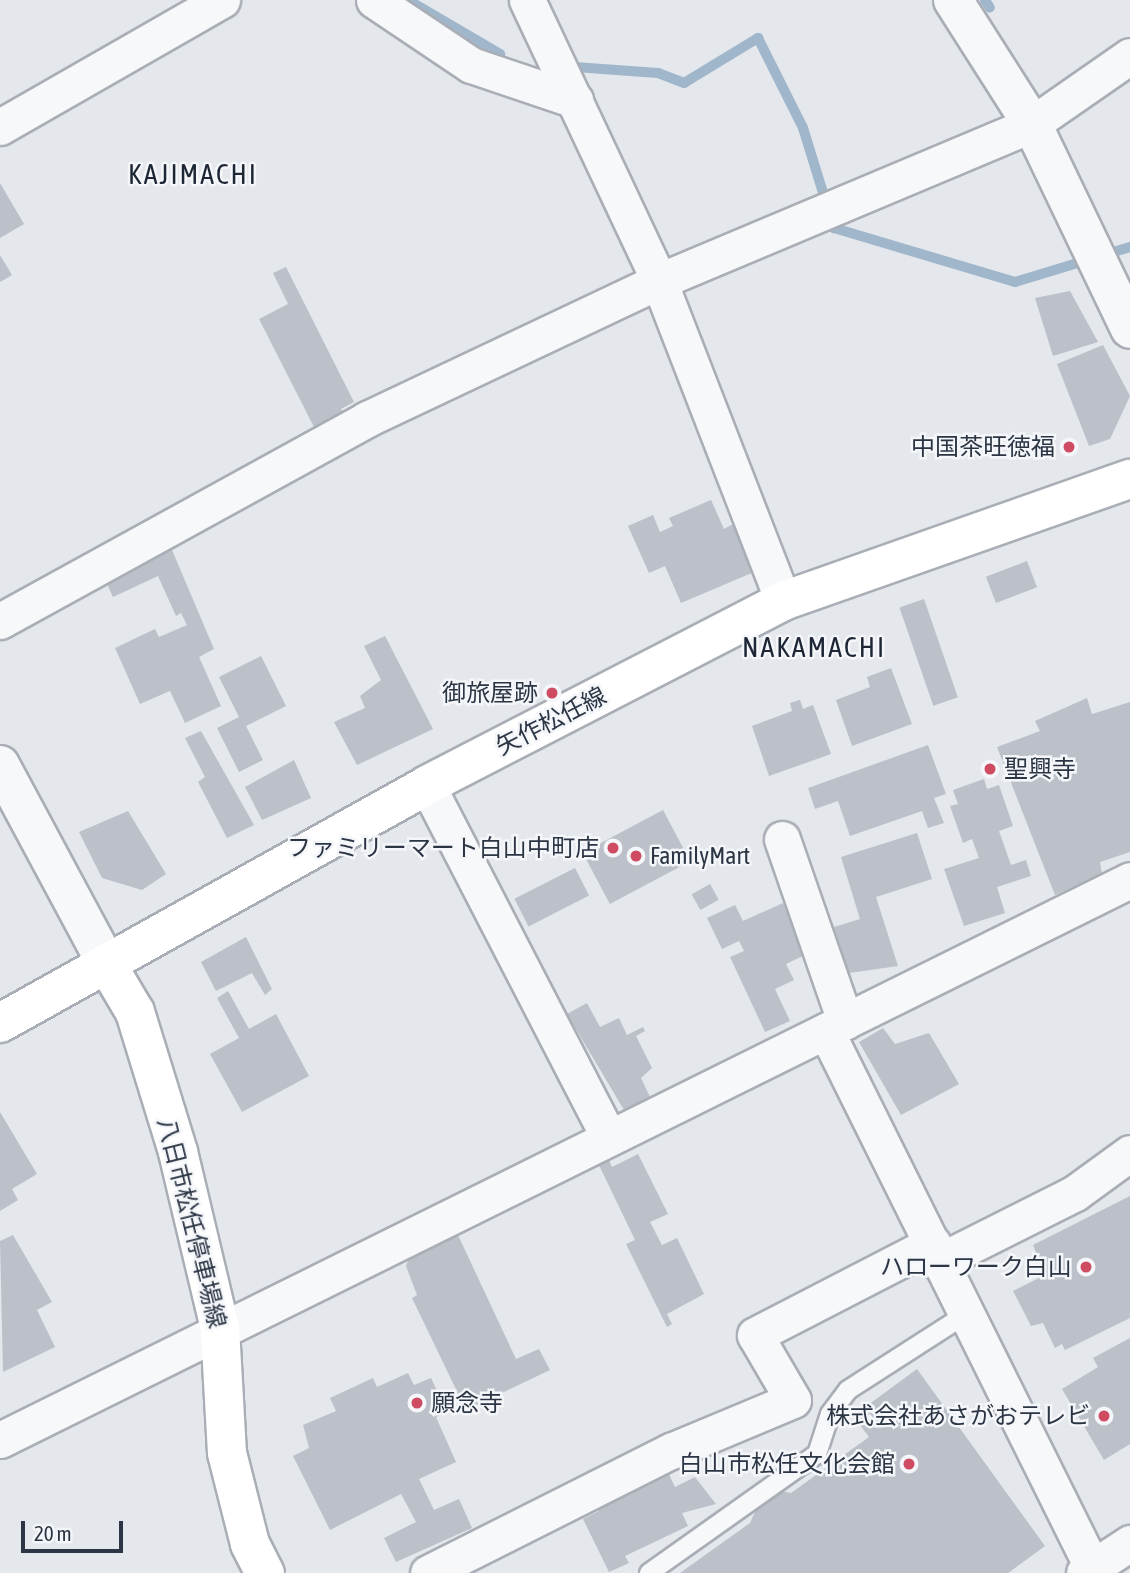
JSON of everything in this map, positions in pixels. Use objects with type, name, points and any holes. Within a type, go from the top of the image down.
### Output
[{"type":"main road","name":"矢作松任線","points":[[0,1023],[427,785],[783,601],[1130,479]]},
{"type":"main road","name":"八日市松任停車場線","points":[[106,963],[135,1012],[220,1328],[227,1453],[250,1544],[265,1573]]},
{"type":"street","points":[[0,127],[222,0]]},
{"type":"street","points":[[374,0],[471,65],[575,100]]},
{"type":"street","points":[[527,0],[659,281],[783,601]]},
{"type":"street","points":[[953,0],[1032,124],[1130,329]]},
{"type":"street","points":[[0,621],[367,419],[659,281],[1032,124],[1130,57]]},
{"type":"street","points":[[0,765],[106,963]]},
{"type":"street","points":[[427,785],[607,1134]]},
{"type":"street","points":[[782,839],[835,1026],[935,1252],[1090,1571],[1130,1543]]},
{"type":"street","points":[[0,1440],[607,1134],[835,1026],[1130,880]]},
{"type":"street","points":[[428,1573],[671,1451],[793,1400],[755,1335],[935,1252],[1074,1193],[1130,1153]]},
{"type":"lane","points":[[649,1573],[817,1454],[830,1414],[848,1390],[965,1315]]},
{"type":"building","points":[[0,183],[24,224],[0,238]]},
{"type":"building","points":[[0,255],[12,275],[0,282]]},
{"type":"building","points":[[286,267],[354,402],[341,409],[345,417],[316,431],[259,319],[288,304],[273,273]]},
{"type":"building","points":[[1070,291],[1098,342],[1053,356],[1035,298]]},
{"type":"building","points":[[1103,345],[1130,396],[1110,439],[1089,446],[1057,364]]},
{"type":"building","points":[[711,500],[724,529],[733,524],[754,572],[681,603],[665,566],[649,573],[628,526],[653,515],[660,532],[673,526],[669,518]]},
{"type":"building","points":[[169,543],[214,649],[199,657],[221,706],[185,723],[170,691],[140,704],[115,648],[155,629],[159,637],[187,625],[181,613],[176,616],[158,576],[113,597],[104,577]]},
{"type":"building","points":[[1027,561],[1037,587],[996,603],[986,577]]},
{"type":"building","points":[[924,599],[958,697],[933,706],[899,607]]},
{"type":"building","points":[[385,636],[433,729],[357,765],[334,722],[365,708],[360,696],[381,680],[364,646]]},
{"type":"building","points":[[261,656],[286,706],[246,726],[263,760],[239,772],[217,728],[239,717],[219,677]]},
{"type":"building","points":[[891,668],[912,724],[852,746],[836,700],[870,687],[867,677]]},
{"type":"building","points":[[1087,698],[1092,714],[1130,702],[1130,852],[1100,862],[1102,874],[1055,895],[997,747],[1040,731],[1035,721]]},
{"type":"building","points":[[800,700],[803,709],[813,705],[831,754],[769,776],[752,726],[792,711],[790,703]]},
{"type":"building","points":[[201,731],[254,825],[227,838],[198,782],[205,777],[185,738]]},
{"type":"building","points":[[928,745],[946,794],[934,798],[944,823],[928,828],[922,811],[850,836],[838,801],[815,809],[808,788]]},
{"type":"building","points":[[294,760],[311,798],[262,820],[245,787]]},
{"type":"building","points":[[984,779],[987,789],[999,785],[1013,826],[999,831],[1011,865],[1026,860],[1031,876],[997,887],[1005,913],[964,926],[944,869],[979,858],[972,839],[963,843],[950,806],[958,804],[953,790]]},
{"type":"building","name":"FamilyMart","points":[[663,810],[690,861],[610,904],[583,853]]},
{"type":"building","points":[[128,811],[166,874],[142,890],[102,878],[79,832]]},
{"type":"building","points":[[917,833],[932,879],[876,897],[898,966],[849,973],[834,927],[860,919],[841,857]]},
{"type":"building","points":[[575,868],[589,896],[528,926],[514,899]]},
{"type":"building","points":[[710,884],[719,900],[700,910],[692,894]]},
{"type":"building","points":[[783,903],[807,954],[786,964],[794,980],[775,989],[790,1021],[765,1032],[730,957],[744,951],[739,941],[722,949],[707,918],[735,905],[743,921]]},
{"type":"building","points":[[246,937],[272,989],[265,995],[252,973],[216,991],[201,962]]},
{"type":"building","points":[[228,991],[249,1029],[276,1014],[309,1076],[242,1112],[210,1054],[239,1038],[217,998]]},
{"type":"building","points":[[587,1003],[600,1027],[619,1018],[627,1035],[643,1027],[645,1031],[636,1036],[652,1068],[641,1078],[650,1097],[624,1110],[567,1014]]},
{"type":"building","points":[[883,1028],[895,1044],[929,1033],[959,1084],[901,1115],[859,1042]]},
{"type":"building","points":[[0,1112],[37,1174],[12,1189],[18,1200],[0,1211]]},
{"type":"building","points":[[638,1154],[668,1214],[650,1222],[662,1245],[677,1238],[704,1294],[667,1314],[672,1324],[667,1327],[626,1244],[635,1240],[598,1163],[608,1158],[612,1167]]},
{"type":"building","name":"ハローワーク白山","points":[[1130,1196],[1130,1318],[1065,1350],[1062,1344],[1055,1348],[1043,1323],[1031,1326],[1013,1291],[1045,1275],[1033,1245]]},
{"type":"building","points":[[457,1233],[516,1359],[539,1349],[550,1370],[466,1410],[412,1298],[417,1295],[406,1266],[411,1253]]},
{"type":"building","points":[[13,1235],[52,1302],[37,1310],[55,1347],[3,1372],[0,1241]]},
{"type":"building","name":"株式会社あさがおテレビ","points":[[1130,1338],[1130,1444],[1104,1460],[1062,1389],[1098,1367],[1093,1358]]},
{"type":"building","name":"白山市松任文化会館","points":[[917,1369],[1045,1546],[1008,1573],[680,1573],[750,1523],[759,1503],[777,1490],[791,1493],[869,1437],[853,1416]]},
{"type":"building","points":[[408,1373],[414,1385],[431,1378],[447,1412],[436,1417],[456,1462],[419,1479],[434,1510],[459,1499],[472,1528],[396,1562],[384,1538],[416,1522],[401,1494],[330,1530],[293,1456],[309,1448],[303,1425],[336,1411],[330,1398],[373,1378],[377,1387]]},
{"type":"building","points":[[666,1468],[675,1487],[695,1477],[716,1504],[682,1513],[688,1526],[625,1556],[629,1563],[609,1572],[583,1519],[599,1511],[596,1503],[636,1489],[633,1483]]},
{"type":"waterway","points":[[408,0],[500,54]]},
{"type":"waterway","points":[[985,0],[990,8]]},
{"type":"waterway","points":[[575,67],[658,73],[684,83],[758,38],[803,128],[834,228],[1015,282],[1130,247]]},
{"type":"place","name":"中国茶旺徳福","points":[[1069,447]]},
{"type":"place","name":"御旅屋跡","points":[[552,693]]},
{"type":"place","name":"聖興寺","points":[[990,769]]},
{"type":"place","name":"ファミリーマート白山中町店","points":[[613,848]]},
{"type":"place","name":"FamilyMart","points":[[636,856]]},
{"type":"place","name":"ハローワーク白山","points":[[1086,1267]]},
{"type":"place","name":"願念寺","points":[[417,1403]]},
{"type":"place","name":"株式会社あさがおテレビ","points":[[1104,1416]]},
{"type":"place","name":"白山市松任文化会館","points":[[909,1464]]},
{"type":"district","name":"KAJIMACHI","points":[[193,174]]},
{"type":"district","name":"NAKAMACHI","points":[[814,647]]}]
